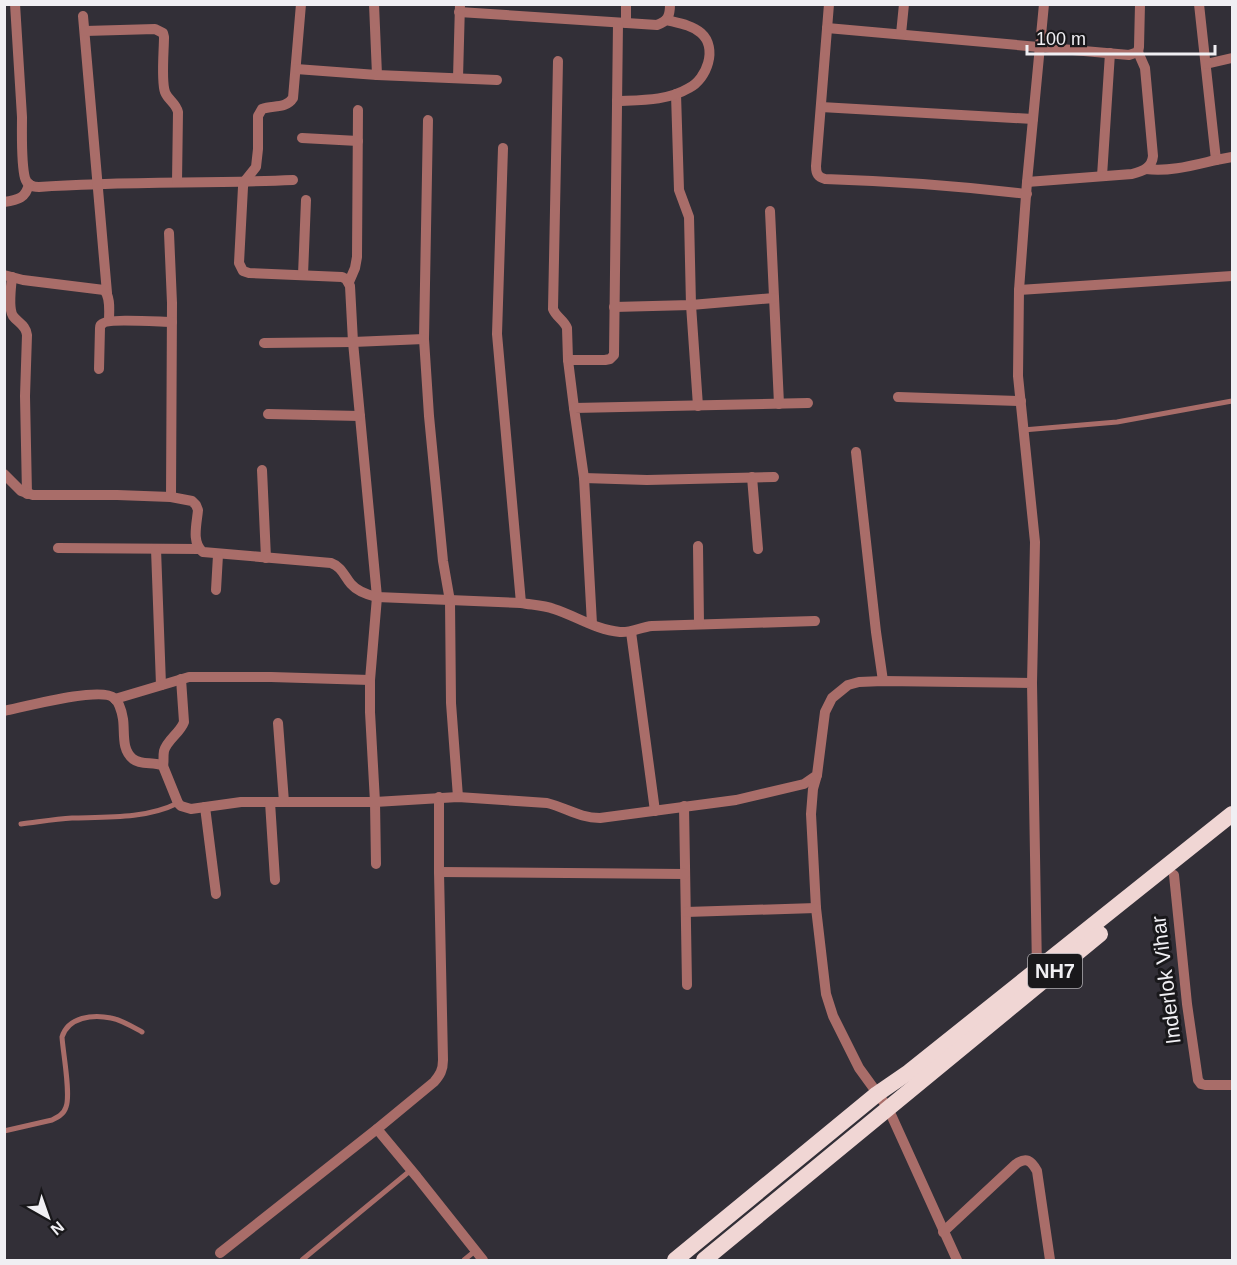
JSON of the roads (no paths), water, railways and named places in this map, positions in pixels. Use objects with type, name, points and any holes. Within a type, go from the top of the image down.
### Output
[{"type":"highway","name":"NH7","points":[[704,1260],[888,1108],[994,1013],[1037,970],[1233,814]]},
{"type":"highway","name":"NH7","points":[[675,1260],[877,1094],[994,1013],[1233,829]]},
{"type":"street","points":[[15,4],[24,165],[26,181],[29,184],[35,187],[293,180]]},
{"type":"street","points":[[301,4],[293,98],[284,105],[267,108],[258,116],[256,167],[244,182],[243,188],[239,263],[243,271],[249,273],[342,277],[349,282]]},
{"type":"street","points":[[374,4],[377,75]]},
{"type":"street","points":[[568,360],[605,360],[612,357],[614,352],[617,101],[622,23],[627,4]]},
{"type":"street","points":[[458,78],[459,8],[657,26],[669,17],[670,4]]},
{"type":"street","points":[[829,4],[816,166],[817,175],[820,178],[1027,188],[1102,176],[1132,174],[1151,165],[1153,156],[1145,68],[1138,52],[1140,4]]},
{"type":"street","points":[[901,34],[904,4]]},
{"type":"street","points":[[1037,970],[1032,683],[1035,542],[1018,376],[1019,290],[1044,4]]},
{"type":"street","points":[[1199,4],[1216,160]]},
{"type":"street","points":[[84,16],[109,321]]},
{"type":"street","points":[[617,101],[660,99],[689,88],[702,78],[709,59],[709,46],[706,38],[691,27],[666,20]]},
{"type":"street","points":[[827,28],[1110,53],[1138,52]]},
{"type":"street","points":[[85,31],[155,29],[163,33],[163,86],[178,112],[177,182]]},
{"type":"street","points":[[1102,176],[1110,53]]},
{"type":"street","points":[[1206,64],[1233,58]]},
{"type":"street","points":[[558,61],[554,309],[557,317],[567,328],[568,360],[584,478],[592,624]]},
{"type":"street","points":[[296,69],[497,80]]},
{"type":"street","points":[[676,94],[679,190],[689,217],[691,305],[698,406]]},
{"type":"street","points":[[821,107],[1033,119]]},
{"type":"street","points":[[358,110],[357,257],[356,268],[349,282],[376,597],[370,680],[376,864]]},
{"type":"street","points":[[428,120],[424,339],[443,561],[450,601],[451,703],[458,797]]},
{"type":"street","points":[[302,138],[358,141]]},
{"type":"street","points":[[503,148],[497,334],[521,603]]},
{"type":"street","points":[[1146,169],[1183,167],[1233,157]]},
{"type":"street","points":[[4,202],[21,198],[28,191],[29,184]]},
{"type":"street","points":[[303,275],[306,200]]},
{"type":"street","points":[[770,211],[779,404]]},
{"type":"street","points":[[169,233],[172,322],[171,497]]},
{"type":"street","points":[[27,494],[25,396],[27,335],[25,327],[11,312],[8,276],[23,280],[100,289],[107,293]]},
{"type":"street","points":[[1019,290],[1233,276]]},
{"type":"street","points":[[614,307],[691,305],[774,298]]},
{"type":"street","points":[[99,369],[101,324],[109,321],[172,322]]},
{"type":"street","points":[[264,343],[424,339]]},
{"type":"street","points":[[898,397],[1021,401]]},
{"type":"street","points":[[574,408],[808,404]]},
{"type":"street","points":[[268,414],[360,416]]},
{"type":"street","points":[[856,452],[883,681]]},
{"type":"street","points":[[262,470],[266,558]]},
{"type":"street","points":[[4,474],[27,494],[171,497],[192,501],[198,510],[196,537],[199,549]]},
{"type":"street","points":[[752,477],[758,549]]},
{"type":"street","points":[[584,478],[647,480],[774,477]]},
{"type":"street","points":[[698,546],[699,624]]},
{"type":"street","points":[[58,548],[199,549],[218,555],[331,563],[341,569],[355,588],[376,597],[521,603],[553,608],[608,630],[621,632],[631,632],[652,626],[815,621]]},
{"type":"street","points":[[156,549],[161,685]]},
{"type":"street","points":[[216,590],[218,555]]},
{"type":"street","points":[[631,632],[655,811]]},
{"type":"street","points":[[115,699],[189,677],[370,680]]},
{"type":"street","points":[[181,679],[184,722],[166,747],[164,766],[178,803],[190,809],[241,801],[375,802],[458,797],[547,803],[588,818],[600,818],[736,800],[804,784],[817,775]]},
{"type":"street","points":[[957,1260],[888,1108],[859,1068],[832,1016],[826,994],[816,908],[811,814],[813,789],[825,712],[832,698],[848,685],[883,681],[1032,683]]},
{"type":"street","points":[[4,711],[79,695],[107,695],[115,699],[121,710],[125,748],[128,754],[139,763],[164,766]]},
{"type":"street","points":[[278,723],[284,802]]},
{"type":"street","points":[[220,1253],[377,1129],[440,1076],[443,1069],[439,797]]},
{"type":"street","points":[[270,802],[275,880]]},
{"type":"street","points":[[684,806],[687,985]]},
{"type":"street","points":[[205,807],[216,894]]},
{"type":"street","points":[[439,872],[685,874]]},
{"type":"street","name":"Inderlok Vihar","points":[[1173,875],[1198,1080],[1205,1085],[1233,1085]]},
{"type":"street","points":[[686,912],[816,908]]},
{"type":"street","points":[[377,1129],[483,1260]]},
{"type":"street","points":[[943,1232],[1010,1169],[1022,1160],[1026,1160],[1037,1171],[1050,1260]]},
{"type":"lane","points":[[1023,430],[1117,422],[1233,401]]},
{"type":"lane","points":[[21,824],[137,815],[164,809],[178,803]]},
{"type":"lane","points":[[4,1131],[52,1120],[66,1109],[68,1098],[62,1038],[64,1031],[73,1022],[90,1018],[111,1018],[142,1032]]},
{"type":"lane","points":[[302,1260],[411,1170]]},
{"type":"lane","points":[[464,1260],[475,1251]]}]
